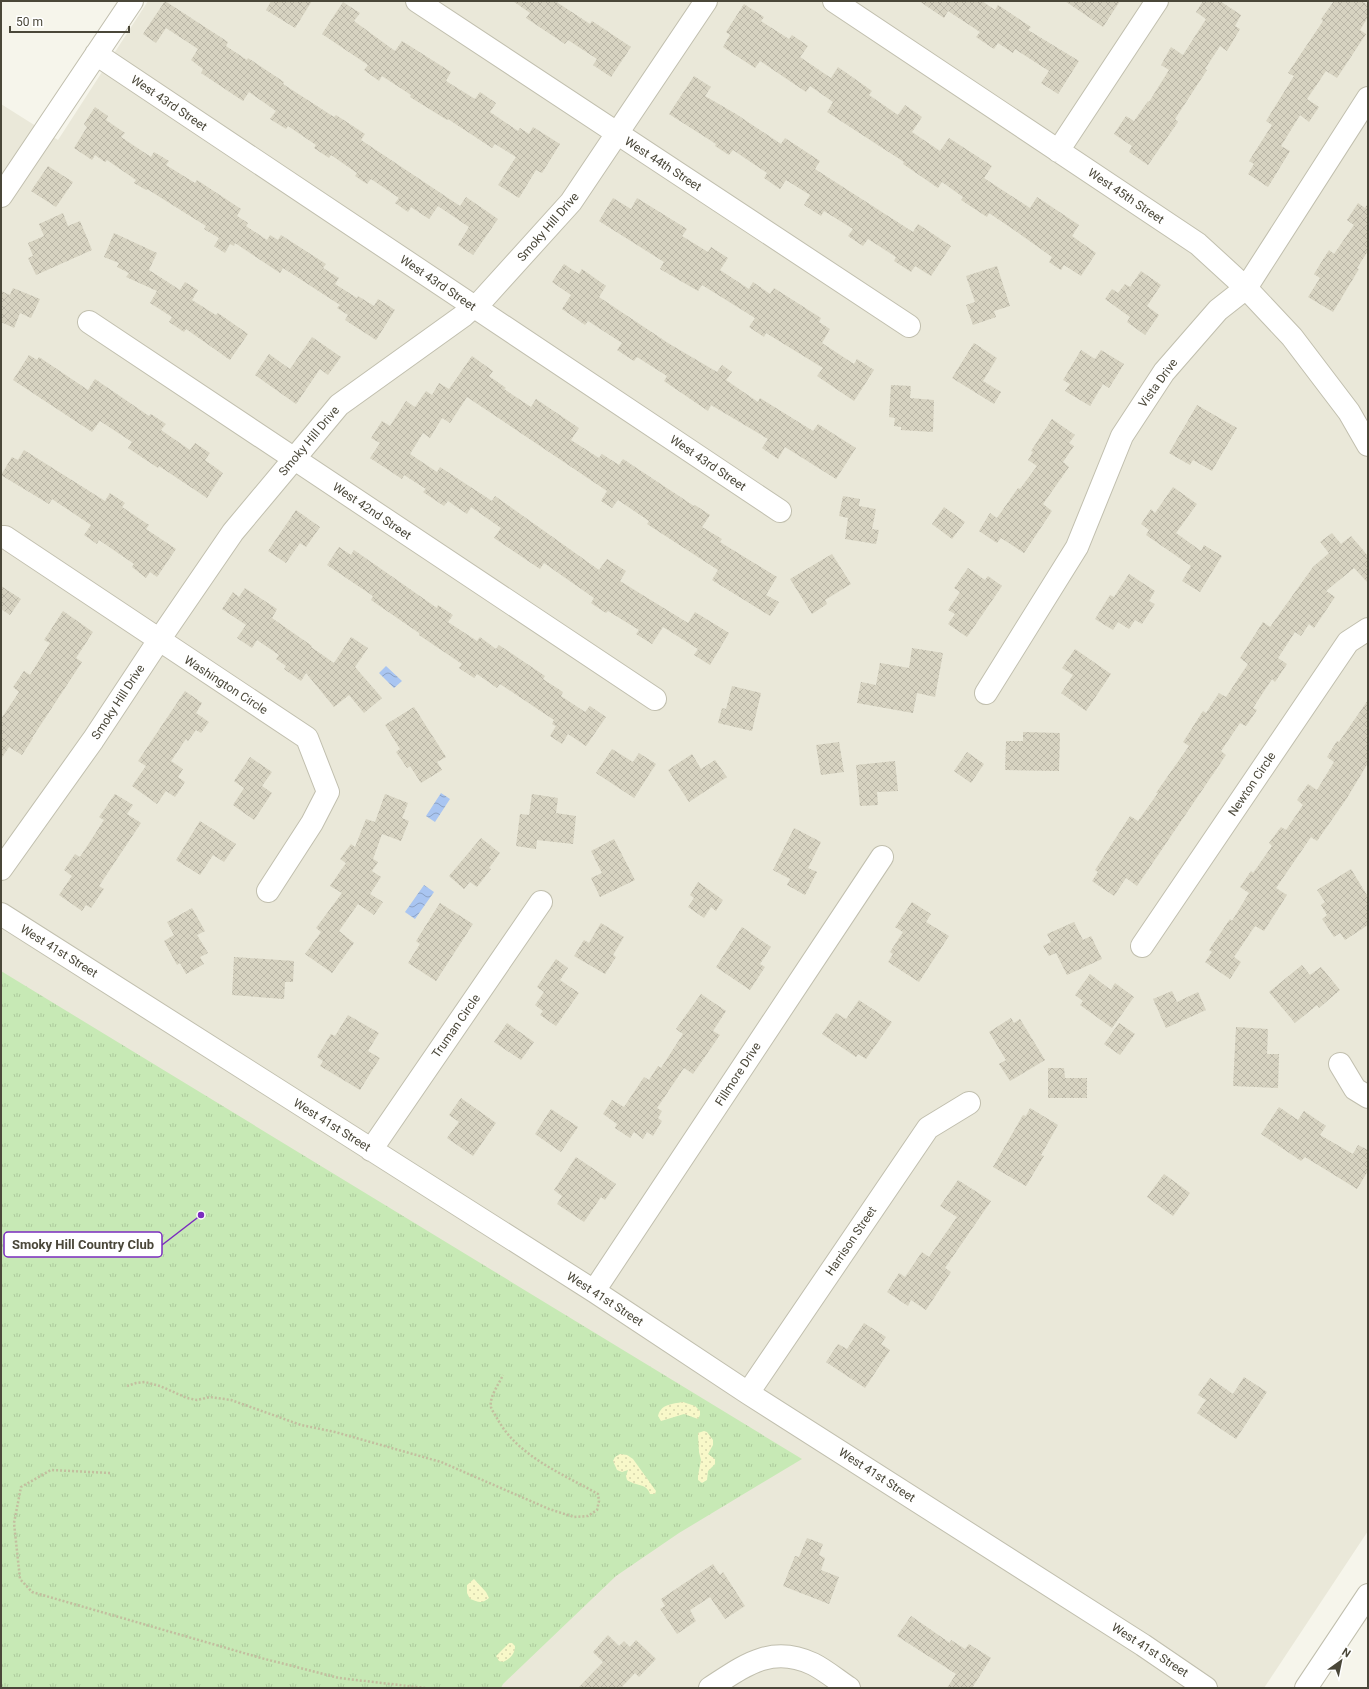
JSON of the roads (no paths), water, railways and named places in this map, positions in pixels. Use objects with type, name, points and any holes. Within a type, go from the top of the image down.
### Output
[{"type":"street","points":[[1,196],[132,1]]},
{"type":"street","name":"West 44th Street","points":[[417,1],[909,326]]},
{"type":"street","name":"Smoky Hill Drive","points":[[1,869],[93,740],[233,532],[339,405],[463,316],[474,306],[476,307],[571,202],[706,1]]},
{"type":"street","name":"West 45th Street","points":[[834,1],[1198,244],[1246,288],[1292,337],[1349,412],[1368,445]]},
{"type":"street","points":[[1058,151],[1158,1]]},
{"type":"street","name":"West 43rd Street","points":[[96,54],[780,511]]},
{"type":"street","name":"Vista Drive","points":[[986,693],[1077,547],[1122,436],[1164,372],[1218,310],[1246,288],[1368,98]]},
{"type":"street","name":"West 42nd Street","points":[[89,322],[655,699]]},
{"type":"street","name":"Washington Circle","points":[[1,537],[5,537],[307,738],[328,792],[312,823],[268,891]]},
{"type":"street","name":"Newton Circle","points":[[1142,946],[1348,642],[1368,629]]},
{"type":"street","name":"Fillmore Drive","points":[[594,1291],[882,856]]},
{"type":"street","name":"Truman Circle","points":[[371,1150],[541,902]]},
{"type":"street","name":"West 41st Street","points":[[1,914],[594,1291],[748,1393],[1143,1645],[1206,1688]]},
{"type":"street","points":[[1340,1064],[1355,1089],[1368,1097]]},
{"type":"street","name":"Harrison Street","points":[[748,1393],[928,1128],[969,1103]]},
{"type":"street","points":[[1306,1688],[1368,1595]]},
{"type":"street","points":[[710,1688],[742,1666],[765,1657],[780,1656],[794,1658],[813,1664],[849,1688]]},
{"type":"water","points":[[386,666],[402,681],[394,688],[379,673]]},
{"type":"water","points":[[441,793],[450,799],[435,822],[426,816]]},
{"type":"water","points":[[424,885],[434,892],[415,919],[405,912]]},
{"type":"place","name":"Smoky Hill Country Club","points":[[201,1215]]}]
